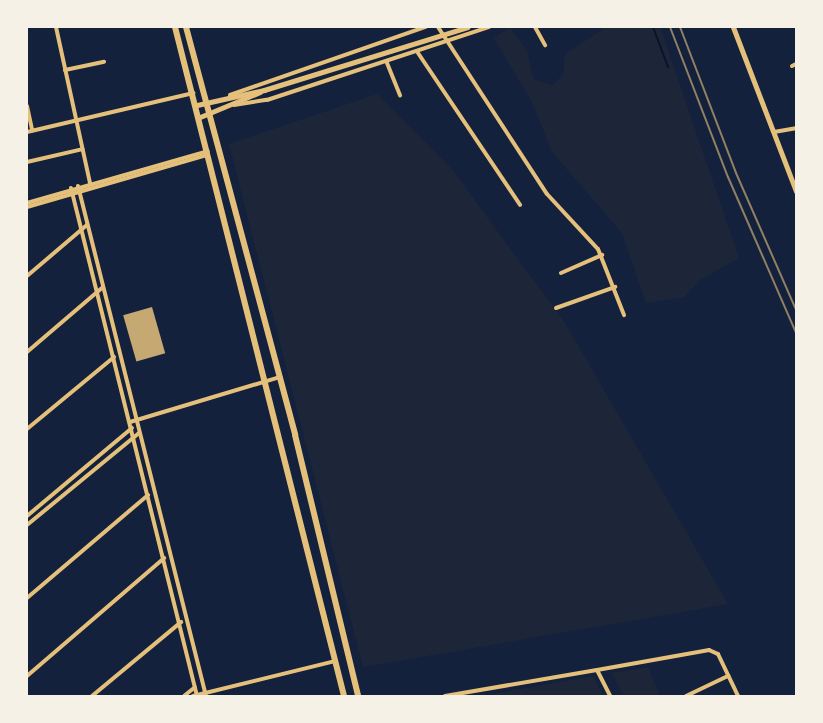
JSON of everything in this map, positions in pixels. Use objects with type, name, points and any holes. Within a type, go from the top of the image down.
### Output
[{"type":"main road","points":[[175,27],[194,93],[344,696]]},
{"type":"main road","points":[[186,27],[280,377],[358,696]]},
{"type":"street","points":[[56,27],[90,185]]},
{"type":"street","points":[[197,105],[230,96],[425,27]]},
{"type":"street","points":[[438,27],[547,194],[602,255],[624,315]]},
{"type":"street","points":[[230,96],[264,90],[467,27]]},
{"type":"street","points":[[234,105],[267,100],[447,44],[489,27]]},
{"type":"street","points":[[535,27],[545,45]]},
{"type":"street","points":[[733,27],[796,191]]},
{"type":"street","points":[[418,53],[520,205]]},
{"type":"street","points":[[65,70],[104,62]]},
{"type":"street","points":[[387,63],[400,95]]},
{"type":"street","points":[[200,117],[234,105],[264,90]]},
{"type":"street","points":[[27,106],[30,131],[194,93]]},
{"type":"street","points":[[773,132],[796,128]]},
{"type":"street","points":[[27,162],[82,149]]},
{"type":"street","points":[[27,205],[71,190],[208,153]]},
{"type":"street","points":[[78,188],[206,695]]},
{"type":"street","points":[[71,190],[181,622],[195,695],[206,695],[336,661]]},
{"type":"street","points":[[27,276],[87,225]]},
{"type":"street","points":[[561,273],[602,255]]},
{"type":"street","points":[[27,352],[103,287]]},
{"type":"street","points":[[556,308],[615,287]]},
{"type":"street","points":[[27,429],[118,353]]},
{"type":"street","points":[[130,422],[137,422],[280,377]]},
{"type":"street","points":[[27,516],[132,429],[137,422]]},
{"type":"street","points":[[27,525],[139,433]]},
{"type":"street","points":[[27,598],[148,495]]},
{"type":"street","points":[[27,676],[164,558]]},
{"type":"street","points":[[92,696],[181,622]]},
{"type":"street","points":[[446,696],[709,650],[718,654],[738,696]]},
{"type":"street","points":[[597,670],[610,696]]},
{"type":"street","points":[[686,696],[728,676]]},
{"type":"street","points":[[184,696],[195,687]]},
{"type":"shaded area","points":[[510,27],[527,51],[534,80],[552,85],[563,75],[565,54],[602,30],[600,27],[660,27],[739,258],[700,280],[684,297],[646,303],[622,233],[552,152],[533,104],[494,38]]},
{"type":"shaded area","points":[[377,94],[451,168],[565,323],[728,604],[363,667],[229,144]]},
{"type":"shaded area","points":[[648,667],[660,696],[624,696],[612,673]]},
{"type":"shaded area","points":[[593,676],[603,696],[482,696]]},
{"type":"building","points":[[152,307],[165,353],[136,361],[123,315]]},
{"type":"waterway","points":[[653,27],[668,67]]},
{"type":"railway","points":[[670,27],[728,177],[796,333]]},
{"type":"railway","points":[[680,27],[736,173],[796,310]]}]
